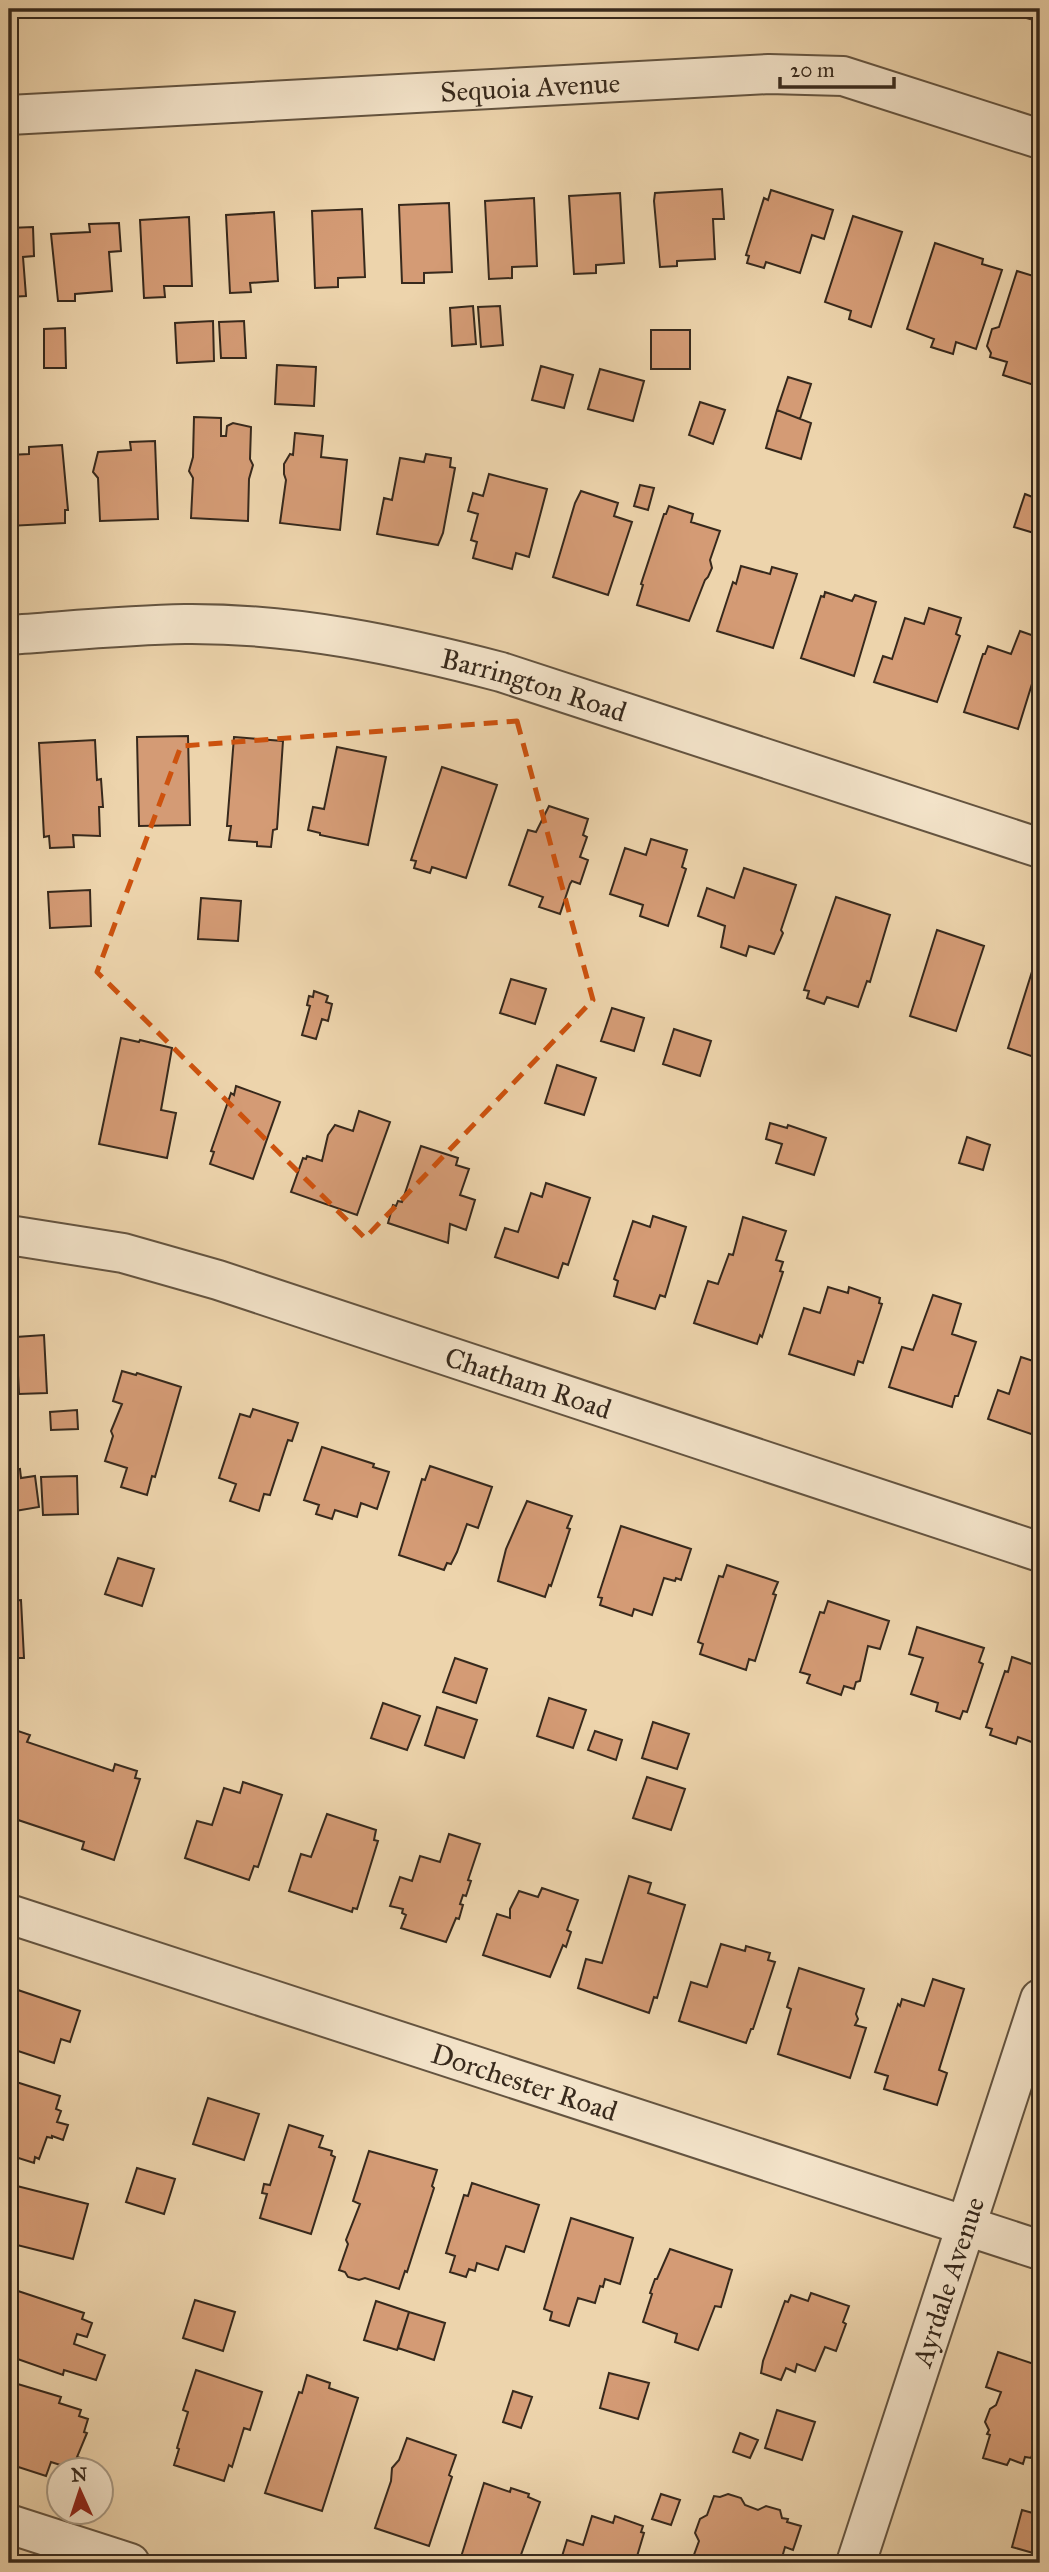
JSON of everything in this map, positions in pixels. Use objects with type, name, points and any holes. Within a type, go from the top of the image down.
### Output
[{"type":"street","name":"Sequoia Avenue","points":[[9,115],[812,74],[843,76],[1040,139]]},
{"type":"street","name":"Barrington Road","points":[[9,635],[186,624],[345,636],[414,649],[514,676],[1040,849]]},
{"type":"street","name":"Chatham Road","points":[[9,1235],[123,1254],[218,1280],[1040,1552]]},
{"type":"street","name":"Dorchester Road","points":[[9,1914],[1040,2250]]},
{"type":"street","name":"Ayrdale Avenue","points":[[856,2563],[1040,1999]]},
{"type":"street","points":[[9,2524],[130,2563]]},
{"type":"highlighted area","points":[[517,721],[593,1000],[365,1238],[97,972],[181,746]]},
{"type":"building","points":[[994,9],[1033,9],[1030,19]]},
{"type":"building","points":[[722,189],[724,219],[713,219],[715,259],[677,261],[677,266],[660,267],[655,193]]},
{"type":"building","points":[[771,190],[833,210],[824,239],[812,235],[800,273],[766,262],[764,268],[747,263],[749,256],[746,255],[764,198],[768,200]]},
{"type":"building","points":[[620,193],[624,263],[596,265],[596,273],[574,274],[569,196]]},
{"type":"building","points":[[534,198],[537,266],[512,267],[512,278],[489,279],[485,201]]},
{"type":"building","points":[[449,203],[452,272],[424,273],[424,283],[402,283],[399,205]]},
{"type":"building","points":[[362,209],[365,277],[338,278],[338,287],[315,288],[312,211]]},
{"type":"building","points":[[274,212],[278,281],[250,283],[251,292],[230,293],[226,215]]},
{"type":"building","points":[[853,216],[902,232],[871,327],[849,319],[851,311],[825,302]]},
{"type":"building","points":[[189,217],[192,286],[164,286],[165,297],[144,298],[140,220]]},
{"type":"building","points":[[119,223],[121,251],[109,252],[112,291],[75,294],[75,301],[58,301],[51,234],[90,232],[89,224]]},
{"type":"building","points":[[33,227],[34,256],[23,257],[26,296],[9,297],[9,228]]},
{"type":"building","points":[[935,243],[983,259],[982,264],[1002,270],[976,349],[956,342],[953,354],[931,347],[934,339],[907,329]]},
{"type":"building","points":[[1017,271],[1040,278],[1040,364],[1034,385],[1003,375],[1007,362],[990,357],[987,346],[992,329],[999,327]]},
{"type":"building","points":[[473,306],[476,344],[452,346],[450,308]]},
{"type":"building","points":[[500,306],[503,345],[481,347],[478,307]]},
{"type":"building","points":[[213,321],[214,361],[177,363],[175,323]]},
{"type":"building","points":[[244,321],[246,358],[221,358],[219,322]]},
{"type":"building","points":[[65,328],[66,368],[44,368],[44,329]]},
{"type":"building","points":[[651,330],[690,330],[690,369],[651,369]]},
{"type":"building","points":[[277,365],[316,367],[314,406],[275,404]]},
{"type":"building","points":[[541,366],[573,375],[564,408],[532,400]]},
{"type":"building","points":[[600,369],[644,381],[633,421],[588,409]]},
{"type":"building","points":[[788,377],[811,384],[800,419],[777,410]]},
{"type":"building","points":[[700,402],[725,410],[713,444],[689,435]]},
{"type":"building","points":[[777,410],[811,423],[801,459],[766,448]]},
{"type":"building","points":[[194,417],[221,418],[221,436],[226,436],[227,426],[233,423],[251,427],[250,459],[253,465],[249,479],[248,521],[191,518],[193,478],[189,471],[193,457]]},
{"type":"building","points":[[295,433],[323,436],[321,457],[347,460],[340,530],[280,523],[286,480],[284,464],[290,454],[293,455]]},
{"type":"building","points":[[155,441],[158,519],[100,521],[98,478],[93,472],[98,452],[131,450],[130,442]]},
{"type":"building","points":[[62,445],[68,510],[65,510],[65,523],[9,526],[9,455],[29,454],[29,447]]},
{"type":"building","points":[[426,454],[451,458],[450,467],[455,468],[443,533],[438,545],[377,534],[384,498],[392,500],[400,458],[424,462]]},
{"type":"building","points":[[489,474],[547,489],[529,557],[516,553],[512,569],[473,558],[477,542],[471,540],[478,514],[468,511],[473,493],[483,496]]},
{"type":"building","points":[[640,485],[654,488],[648,510],[634,506]]},
{"type":"building","points":[[581,491],[618,503],[614,516],[632,522],[608,595],[553,577]]},
{"type":"building","points":[[1025,494],[1040,500],[1040,514],[1034,533],[1014,527]]},
{"type":"building","points":[[669,506],[693,514],[691,522],[720,531],[710,560],[712,568],[689,621],[637,605],[643,585],[641,584]]},
{"type":"building","points":[[741,566],[770,574],[772,567],[797,574],[773,648],[717,631]]},
{"type":"building","points":[[825,592],[852,601],[855,595],[876,602],[854,676],[801,658],[821,596],[824,597]]},
{"type":"building","points":[[929,608],[961,618],[956,634],[960,636],[937,702],[874,682],[883,656],[892,659],[905,618],[924,624]]},
{"type":"building","points":[[1020,631],[1040,638],[1040,658],[1018,729],[964,712],[988,646],[1011,654]]},
{"type":"building","points":[[188,736],[190,825],[139,826],[137,737]]},
{"type":"building","points":[[234,737],[283,741],[277,829],[273,830],[271,847],[257,846],[257,842],[229,840],[231,826],[227,826]]},
{"type":"building","points":[[95,740],[97,780],[101,779],[103,807],[99,807],[100,836],[73,835],[74,847],[50,848],[49,836],[44,837],[39,743]]},
{"type":"building","points":[[337,747],[386,757],[368,845],[308,830],[313,807],[324,809]]},
{"type":"building","points":[[442,767],[497,785],[466,878],[432,867],[430,873],[414,868],[416,861],[411,860]]},
{"type":"building","points":[[549,806],[588,819],[583,835],[587,837],[580,857],[588,860],[580,884],[572,881],[570,884],[560,914],[539,907],[543,897],[509,885],[528,830],[536,832]]},
{"type":"building","points":[[651,839],[687,850],[682,867],[686,869],[668,926],[640,916],[643,905],[610,894],[625,848],[646,855]]},
{"type":"building","points":[[744,868],[796,885],[781,930],[783,933],[774,954],[749,946],[746,956],[721,947],[725,926],[698,916],[707,888],[734,898]]},
{"type":"building","points":[[90,890],[91,926],[50,928],[48,892]]},
{"type":"building","points":[[836,897],[890,915],[870,982],[867,981],[858,1007],[827,997],[824,1004],[807,998],[809,991],[804,990]]},
{"type":"building","points":[[201,898],[241,901],[238,941],[198,939]]},
{"type":"building","points":[[937,930],[984,946],[956,1031],[910,1016]]},
{"type":"building","points":[[1035,962],[1040,964],[1040,1059],[1008,1048]]},
{"type":"building","points":[[511,979],[546,989],[535,1024],[500,1013]]},
{"type":"building","points":[[314,991],[328,996],[326,1002],[332,1004],[328,1021],[322,1019],[316,1039],[302,1035],[310,1006],[307,1005],[309,996],[313,997]]},
{"type":"building","points":[[612,1008],[644,1018],[634,1051],[601,1041]]},
{"type":"building","points":[[674,1029],[711,1041],[700,1076],[663,1064]]},
{"type":"building","points":[[121,1038],[172,1048],[161,1110],[176,1113],[167,1158],[99,1144]]},
{"type":"building","points":[[557,1065],[596,1078],[584,1115],[545,1103]]},
{"type":"building","points":[[236,1086],[280,1102],[253,1179],[210,1164],[214,1152],[211,1151],[231,1093],[234,1095]]},
{"type":"building","points":[[359,1111],[390,1122],[357,1215],[291,1192],[303,1158],[306,1159],[307,1156],[322,1161],[328,1135],[335,1125],[353,1131]]},
{"type":"building","points":[[770,1123],[787,1128],[788,1125],[826,1138],[814,1175],[776,1163],[782,1144],[766,1139]]},
{"type":"building","points":[[967,1137],[990,1145],[983,1170],[959,1163]]},
{"type":"building","points":[[421,1146],[458,1158],[456,1165],[469,1169],[460,1195],[475,1200],[466,1230],[450,1224],[448,1243],[388,1223],[393,1205],[396,1206],[398,1201],[402,1202]]},
{"type":"building","points":[[546,1183],[590,1198],[568,1265],[563,1263],[558,1278],[495,1257],[505,1228],[518,1232],[531,1193],[542,1197]]},
{"type":"building","points":[[653,1216],[686,1227],[665,1297],[660,1295],[655,1309],[614,1296],[618,1281],[614,1279],[633,1221],[650,1227]]},
{"type":"building","points":[[743,1217],[786,1231],[776,1260],[783,1262],[780,1271],[783,1272],[762,1337],[760,1335],[757,1344],[694,1323],[708,1281],[718,1284],[729,1254],[733,1255]]},
{"type":"building","points":[[828,1287],[848,1293],[849,1287],[880,1298],[879,1303],[882,1304],[863,1363],[858,1361],[854,1375],[789,1354],[804,1308],[820,1313]]},
{"type":"building","points":[[933,1295],[961,1304],[952,1334],[976,1342],[952,1407],[889,1387],[902,1347],[913,1350]]},
{"type":"building","points":[[44,1335],[47,1393],[19,1394],[16,1337]]},
{"type":"building","points":[[1021,1357],[1039,1363],[1040,1360],[1040,1437],[988,1419],[998,1390],[1009,1394]]},
{"type":"building","points":[[122,1371],[181,1387],[155,1477],[152,1476],[147,1495],[121,1487],[127,1468],[105,1461],[113,1436],[111,1431],[122,1404],[113,1401]]},
{"type":"building","points":[[253,1409],[298,1423],[292,1441],[288,1440],[270,1495],[264,1494],[259,1511],[230,1501],[236,1484],[219,1478],[240,1414],[250,1417]]},
{"type":"building","points":[[77,1410],[78,1429],[51,1430],[50,1412]]},
{"type":"building","points":[[322,1447],[374,1464],[373,1467],[389,1472],[377,1509],[361,1503],[357,1517],[335,1510],[332,1519],[316,1514],[319,1505],[304,1500]]},
{"type":"building","points":[[430,1466],[492,1487],[478,1528],[467,1524],[451,1564],[447,1563],[444,1570],[399,1555],[422,1479],[425,1480]]},
{"type":"building","points":[[20,1469],[21,1478],[35,1476],[39,1507],[9,1512],[9,1471]]},
{"type":"building","points":[[77,1476],[78,1514],[43,1515],[41,1477]]},
{"type":"building","points":[[527,1501],[572,1516],[551,1586],[549,1585],[545,1597],[498,1581],[506,1549]]},
{"type":"building","points":[[621,1526],[691,1549],[681,1580],[664,1578],[652,1615],[634,1609],[632,1616],[600,1605],[602,1598],[598,1597]]},
{"type":"building","points":[[118,1558],[154,1569],[142,1606],[105,1594]]},
{"type":"building","points":[[727,1565],[778,1582],[755,1661],[749,1659],[746,1670],[700,1654],[703,1644],[698,1642],[719,1576],[723,1577]]},
{"type":"building","points":[[21,1600],[24,1658],[9,1658],[9,1601]]},
{"type":"building","points":[[828,1601],[889,1621],[880,1649],[868,1646],[860,1681],[856,1682],[854,1689],[844,1686],[841,1695],[807,1683],[810,1675],[800,1672],[820,1612],[824,1613]]},
{"type":"building","points":[[917,1627],[984,1648],[979,1662],[983,1664],[967,1712],[963,1711],[960,1719],[936,1711],[938,1703],[911,1694],[923,1658],[909,1654]]},
{"type":"building","points":[[1012,1657],[1040,1667],[1040,1745],[1018,1737],[1016,1744],[990,1735],[992,1729],[986,1727]]},
{"type":"building","points":[[455,1658],[487,1669],[476,1703],[443,1692]]},
{"type":"building","points":[[549,1698],[586,1710],[573,1748],[537,1736]]},
{"type":"building","points":[[383,1703],[420,1716],[407,1750],[371,1738]]},
{"type":"building","points":[[437,1707],[477,1720],[464,1758],[425,1745]]},
{"type":"building","points":[[653,1722],[689,1734],[677,1769],[642,1758]]},
{"type":"building","points":[[9,1728],[30,1735],[27,1742],[113,1771],[115,1764],[137,1771],[135,1778],[140,1779],[114,1860],[82,1849],[84,1842],[9,1817]]},
{"type":"building","points":[[595,1731],[622,1740],[616,1760],[588,1750]]},
{"type":"building","points":[[647,1777],[685,1789],[671,1830],[633,1818]]},
{"type":"building","points":[[243,1782],[282,1795],[258,1867],[254,1866],[249,1880],[185,1858],[197,1821],[212,1825],[224,1788],[240,1793]]},
{"type":"building","points":[[327,1814],[376,1830],[374,1840],[378,1841],[357,1909],[353,1908],[352,1912],[289,1891],[301,1854],[311,1857]]},
{"type":"building","points":[[449,1834],[480,1844],[468,1880],[471,1881],[466,1896],[463,1895],[460,1904],[463,1905],[459,1919],[456,1918],[446,1942],[401,1928],[406,1915],[402,1913],[403,1909],[390,1906],[400,1877],[412,1881],[420,1856],[440,1862]]},
{"type":"building","points":[[629,1876],[651,1883],[648,1893],[685,1905],[657,1998],[654,1997],[649,2013],[578,1988],[586,1959],[602,1963]]},
{"type":"building","points":[[542,1888],[578,1900],[567,1930],[571,1932],[566,1947],[563,1945],[550,1977],[483,1955],[497,1914],[510,1918],[510,1909],[519,1891],[538,1897]]},
{"type":"building","points":[[721,1944],[745,1951],[746,1946],[770,1953],[768,1960],[775,1962],[746,2043],[679,2021],[691,1982],[707,1987]]},
{"type":"building","points":[[799,1968],[864,1989],[855,2025],[866,2028],[850,2078],[778,2054],[791,2009],[787,2007]]},
{"type":"building","points":[[933,1979],[964,1989],[939,2070],[947,2073],[937,2105],[884,2089],[888,2076],[875,2072],[898,2004],[900,2006],[902,1999],[924,2006]]},
{"type":"building","points":[[9,1987],[80,2011],[70,2042],[61,2039],[54,2063],[9,2048]]},
{"type":"building","points":[[10,2080],[60,2096],[56,2109],[61,2111],[57,2122],[68,2125],[63,2140],[47,2137],[39,2159],[35,2157],[34,2163],[9,2155]]},
{"type":"building","points":[[208,2098],[259,2114],[244,2160],[193,2144]]},
{"type":"building","points":[[289,2125],[323,2136],[319,2147],[332,2151],[331,2155],[335,2157],[311,2234],[260,2218],[267,2194],[262,2193],[264,2184],[270,2185]]},
{"type":"building","points":[[369,2151],[437,2170],[432,2186],[434,2188],[399,2289],[365,2278],[359,2280],[348,2277],[345,2272],[339,2270],[348,2244],[346,2240],[360,2204],[353,2201]]},
{"type":"building","points":[[137,2168],[175,2179],[164,2214],[126,2202]]},
{"type":"building","points":[[472,2183],[539,2205],[524,2252],[506,2246],[498,2270],[477,2263],[475,2271],[469,2269],[466,2277],[450,2272],[455,2256],[446,2253],[464,2195],[468,2196]]},
{"type":"building","points":[[9,2184],[88,2204],[73,2259],[9,2243]]},
{"type":"building","points":[[571,2218],[633,2238],[620,2284],[605,2279],[595,2303],[578,2298],[569,2326],[550,2320],[552,2312],[544,2309]]},
{"type":"building","points":[[670,2249],[732,2270],[721,2307],[715,2306],[698,2350],[675,2342],[677,2334],[643,2322],[655,2279]]},
{"type":"building","points":[[15,2290],[84,2313],[82,2319],[92,2323],[87,2337],[77,2334],[74,2344],[105,2355],[96,2380],[64,2370],[63,2375],[9,2356],[9,2310]]},
{"type":"building","points":[[811,2293],[849,2306],[843,2322],[846,2324],[836,2351],[825,2347],[815,2371],[797,2364],[795,2372],[786,2368],[781,2380],[761,2373],[785,2301],[788,2302],[791,2295],[808,2301]]},
{"type":"building","points":[[195,2300],[235,2312],[223,2351],[183,2338]]},
{"type":"building","points":[[376,2301],[409,2312],[397,2350],[364,2340]]},
{"type":"building","points":[[409,2312],[445,2323],[434,2360],[398,2348]]},
{"type":"building","points":[[998,2352],[1040,2366],[1040,2451],[1034,2450],[1031,2458],[1025,2457],[1023,2464],[1010,2459],[1007,2465],[983,2458],[990,2435],[987,2434],[989,2430],[985,2422],[1001,2392],[986,2387]]},
{"type":"building","points":[[196,2370],[262,2392],[250,2430],[244,2428],[232,2467],[229,2465],[224,2481],[174,2465],[188,2412],[183,2410]]},
{"type":"building","points":[[609,2373],[649,2383],[638,2419],[600,2408]]},
{"type":"building","points":[[307,2375],[330,2383],[329,2388],[358,2398],[322,2511],[265,2493]]},
{"type":"building","points":[[11,2382],[61,2397],[59,2403],[81,2410],[79,2416],[88,2419],[84,2432],[87,2433],[77,2456],[46,2456],[46,2476],[9,2464]]},
{"type":"building","points":[[513,2391],[532,2397],[521,2428],[503,2422]]},
{"type":"building","points":[[777,2410],[815,2422],[802,2460],[765,2448]]},
{"type":"building","points":[[740,2433],[758,2440],[750,2458],[733,2452]]},
{"type":"building","points":[[407,2438],[456,2455],[449,2475],[452,2477],[429,2546],[375,2528],[391,2481],[392,2468],[399,2460]]},
{"type":"building","points":[[484,2483],[510,2492],[511,2488],[529,2494],[528,2497],[540,2502],[518,2563],[480,2563],[461,2557]]},
{"type":"building","points":[[661,2494],[680,2500],[671,2525],[652,2519]]},
{"type":"building","points":[[728,2494],[741,2498],[745,2505],[758,2510],[766,2506],[780,2510],[782,2518],[788,2519],[787,2522],[801,2526],[793,2550],[785,2547],[781,2561],[777,2563],[691,2563],[699,2541],[695,2533],[700,2519],[707,2515],[714,2496]]},
{"type":"building","points":[[1022,2510],[1040,2515],[1040,2555],[1012,2547]]},
{"type":"building","points":[[592,2516],[613,2523],[615,2516],[643,2526],[641,2532],[644,2533],[635,2563],[560,2563],[567,2540],[583,2545]]}]
